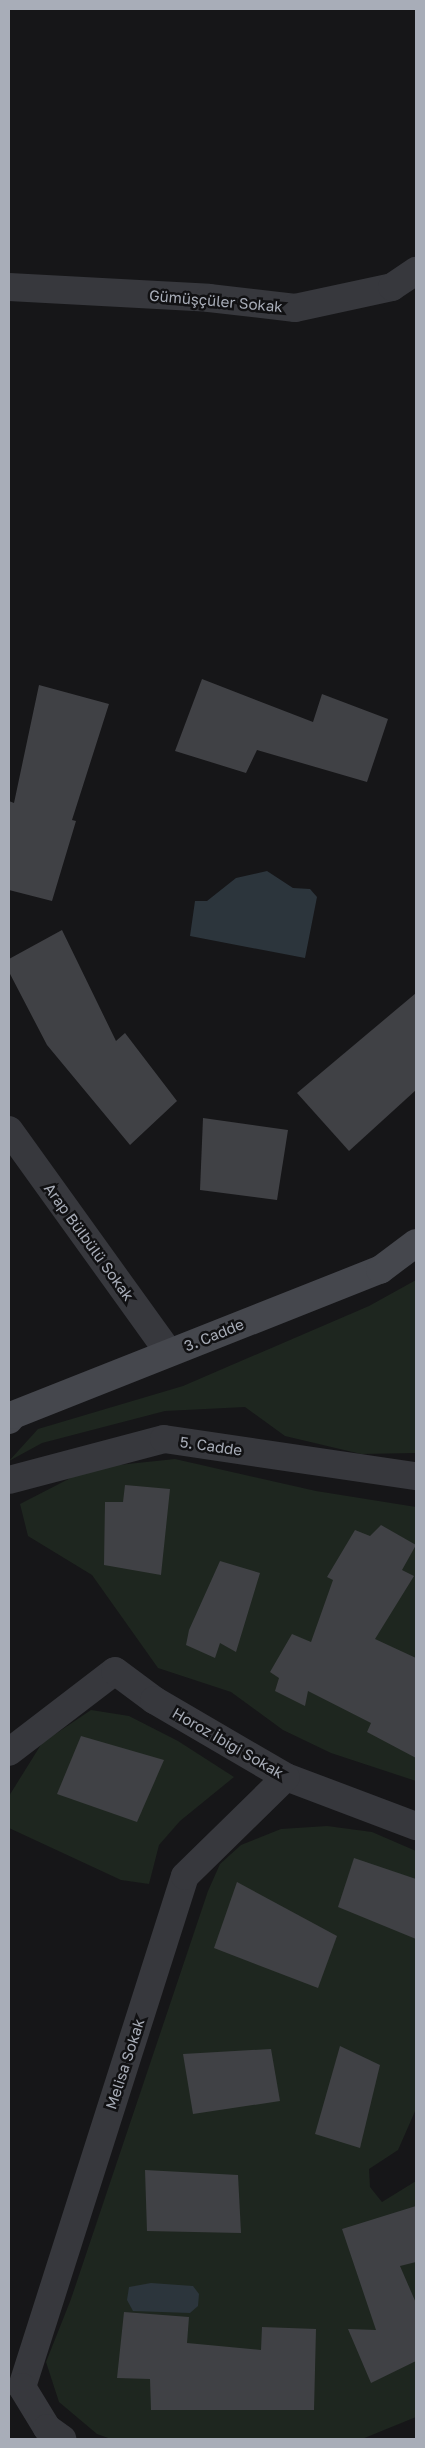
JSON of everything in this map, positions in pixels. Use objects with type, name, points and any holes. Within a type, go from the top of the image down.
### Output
[{"type":"main road","name":"3. Cadde","points":[[9,1420],[14,1415],[380,1270],[416,1243]]},
{"type":"street","name":"Gümüşçüler Sokak","points":[[9,287],[189,297],[295,308],[392,287],[416,271]]},
{"type":"street","name":"Arap Bülbülü Sokak","points":[[9,1130],[169,1353]]},
{"type":"street","name":"5. Cadde","points":[[9,1480],[164,1439],[416,1476]]},
{"type":"street","name":"Horoz İbiği Sokak","points":[[9,1752],[115,1671],[154,1700],[286,1777],[416,1826]]},
{"type":"street","name":"Melisa Sokak","points":[[16,2388],[185,1876],[286,1777]]},
{"type":"street","points":[[16,2388],[47,2428],[62,2439]]},
{"type":"shaded area","points":[[267,871],[293,888],[310,889],[317,897],[305,958],[190,936],[195,901],[207,901],[236,878]]},
{"type":"shaded area","points":[[416,1280],[416,1453],[361,1454],[285,1436],[245,1407],[165,1411],[42,1443],[9,1461],[38,1429],[183,1386],[369,1306]]},
{"type":"shaded area","points":[[175,1459],[316,1491],[416,1507],[416,1781],[331,1753],[283,1730],[231,1692],[158,1668],[92,1575],[28,1536],[20,1504],[90,1468]]},
{"type":"shaded area","points":[[91,1710],[129,1716],[178,1741],[234,1777],[180,1821],[159,1845],[149,1884],[121,1880],[9,1828],[9,1796],[42,1743]]},
{"type":"shaded area","points":[[327,1826],[372,1832],[416,1851],[416,2109],[398,2150],[369,2169],[370,2187],[382,2202],[416,2181],[416,2417],[362,2439],[111,2439],[97,2434],[59,2402],[46,2362],[71,2299],[208,1891],[220,1864],[241,1845],[281,1829]]},
{"type":"shaded area","points":[[151,2283],[193,2286],[199,2294],[198,2306],[190,2313],[133,2311],[127,2300],[129,2287]]},
{"type":"building","points":[[202,679],[313,722],[322,694],[388,719],[367,782],[257,750],[246,773],[175,751]]},
{"type":"building","points":[[39,685],[109,704],[72,820],[76,821],[52,901],[9,890],[9,801],[14,803]]},
{"type":"building","points":[[62,930],[116,1041],[125,1033],[177,1101],[130,1145],[47,1045],[9,972],[9,959]]},
{"type":"building","points":[[416,993],[416,1090],[349,1151],[297,1093]]},
{"type":"building","points":[[203,1118],[288,1130],[277,1200],[200,1190]]},
{"type":"building","points":[[125,1485],[170,1489],[161,1575],[104,1565],[105,1502],[123,1502]]},
{"type":"building","points":[[381,1525],[416,1545],[402,1570],[414,1576],[375,1639],[416,1658],[416,1758],[367,1732],[371,1723],[308,1691],[305,1706],[275,1691],[279,1678],[270,1672],[292,1634],[311,1642],[333,1580],[327,1577],[355,1530],[370,1536]]},
{"type":"building","points":[[220,1561],[260,1573],[236,1652],[220,1643],[215,1658],[186,1645],[189,1630]]},
{"type":"building","points":[[81,1736],[164,1760],[137,1822],[57,1794]]},
{"type":"building","points":[[354,1858],[416,1879],[416,1939],[338,1907]]},
{"type":"building","points":[[237,1882],[337,1936],[318,1988],[214,1948]]},
{"type":"building","points":[[340,2046],[380,2065],[360,2148],[315,2134]]},
{"type":"building","points":[[271,2049],[280,2101],[193,2114],[183,2054]]},
{"type":"building","points":[[145,2170],[238,2175],[241,2233],[147,2231]]},
{"type":"building","points":[[416,2206],[416,2262],[400,2266],[416,2303],[416,2361],[371,2383],[348,2329],[376,2330],[342,2229]]},
{"type":"building","points":[[124,2312],[189,2317],[187,2343],[261,2350],[262,2327],[316,2329],[314,2410],[151,2410],[150,2379],[117,2378]]}]
